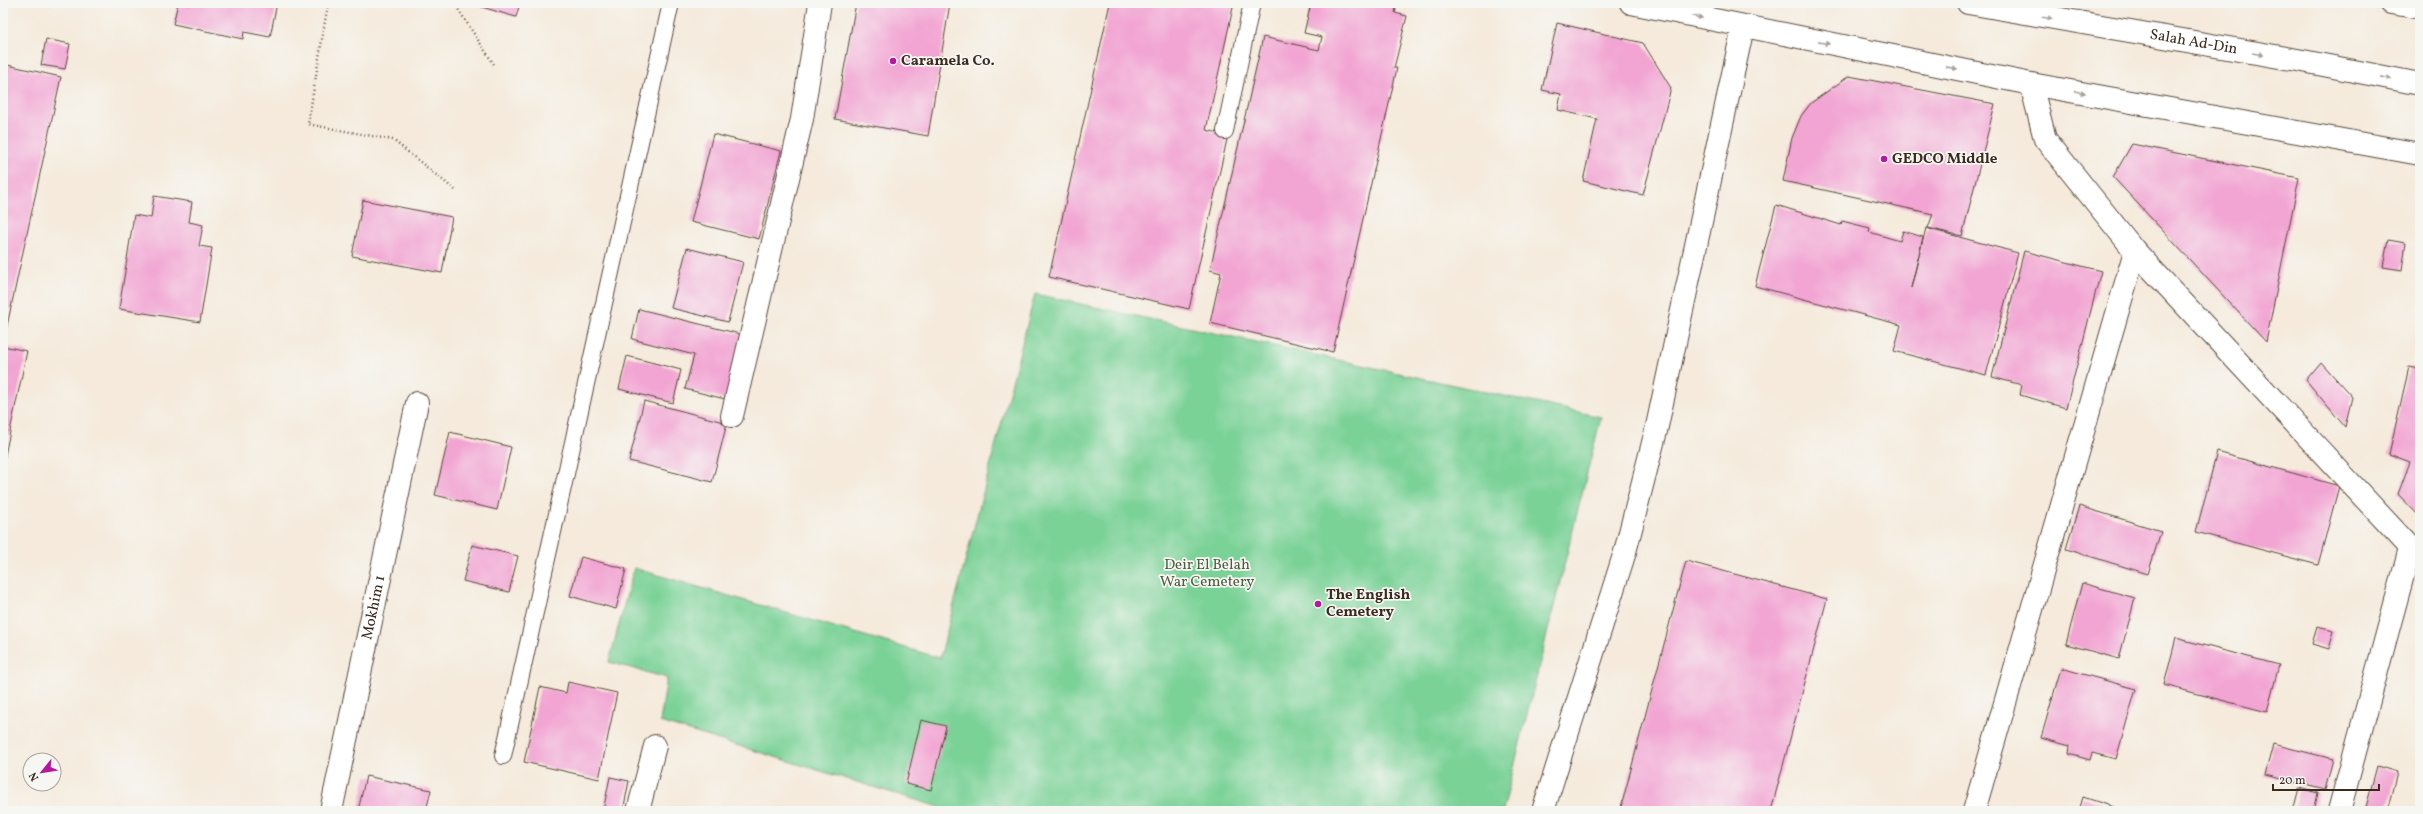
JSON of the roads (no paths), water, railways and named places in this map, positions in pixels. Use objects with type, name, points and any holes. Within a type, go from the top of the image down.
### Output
[{"type":"main road","points":[[732,416],[802,119],[820,3]]},
{"type":"main road","points":[[1631,3],[1743,27],[2031,84],[2420,154]]},
{"type":"main road","name":"Salah Ad-Din","points":[[1968,3],[2303,61],[2420,84]]},
{"type":"main road","points":[[2391,3],[2420,8]]},
{"type":"main road","points":[[1543,811],[1625,552],[1656,431],[1743,27]]},
{"type":"main road","points":[[2031,84],[2045,139],[2134,251],[2415,554],[2339,811]]},
{"type":"main road","points":[[1974,811],[2134,251]]},
{"type":"main road","name":"Mokhim 1","points":[[331,811],[417,403]]},
{"type":"main road","points":[[638,811],[655,746]]},
{"type":"lane","points":[[503,756],[671,3]]},
{"type":"lane","points":[[1225,131],[1252,3]]},
{"type":"place","name":"Caramela Co.","points":[[893,61]]},
{"type":"place","name":"GEDCO Middle","points":[[1884,159]]},
{"type":"place","name":"The English Cemetery","points":[[1318,604]]},
{"type":"park label","name":"Deir El Belah War Cemetery","points":[[1207,574]]}]
